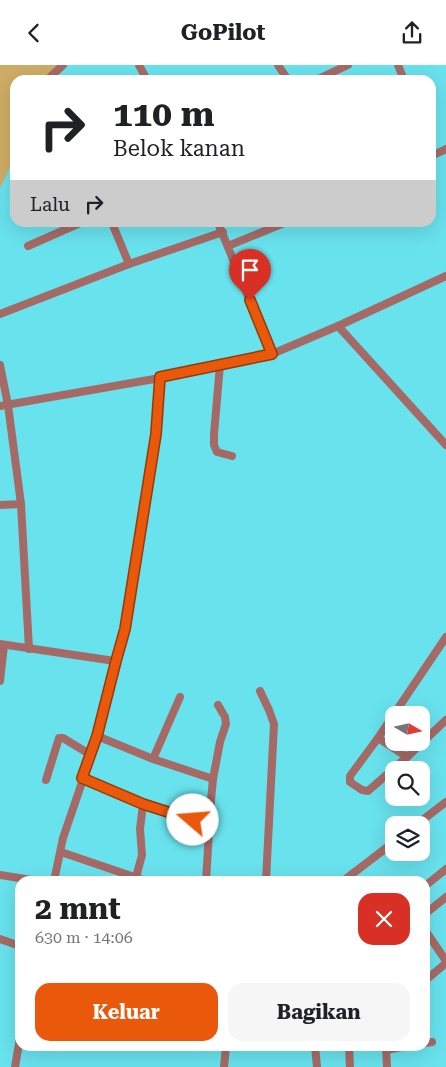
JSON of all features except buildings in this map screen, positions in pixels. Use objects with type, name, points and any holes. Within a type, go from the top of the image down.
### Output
[{"type":"street","points":[[52,75],[63,65]]},
{"type":"street","points":[[327,75],[348,65]]},
{"type":"street","points":[[28,246],[71,227]]},
{"type":"street","points":[[114,227],[129,263]]},
{"type":"street","points":[[220,227],[272,354]]},
{"type":"street","points":[[228,245],[274,227]]},
{"type":"street","points":[[0,314],[129,263],[223,232]]},
{"type":"street","points":[[4,406],[272,354],[446,276]]},
{"type":"street","points":[[338,326],[446,445]]},
{"type":"street","points":[[0,365],[4,406],[21,504],[29,649]]},
{"type":"street","points":[[220,365],[214,445],[217,452],[232,456]]},
{"type":"street","points":[[55,876],[63,838],[97,736],[125,629],[156,434],[160,377]]},
{"type":"street","points":[[0,505],[21,504]]},
{"type":"street","points":[[446,637],[350,776],[350,782],[362,790],[368,791],[446,720]]},
{"type":"street","points":[[0,681],[2,645],[116,661]]},
{"type":"street","points":[[260,691],[274,724],[266,876]]},
{"type":"street","points":[[153,759],[180,697]]},
{"type":"street","points":[[206,876],[214,779],[220,742],[226,724],[225,717],[218,705]]},
{"type":"street","points":[[97,736],[153,759],[214,779]]},
{"type":"street","points":[[46,780],[59,737],[91,755]]},
{"type":"street","points":[[378,738],[407,757]]},
{"type":"street","points":[[82,778],[143,804],[209,825]]},
{"type":"street","points":[[428,816],[446,802]]},
{"type":"street","points":[[137,876],[142,855],[140,829],[143,804]]},
{"type":"street","points":[[350,876],[385,849]]},
{"type":"street","points":[[60,852],[125,876]]},
{"type":"street","points":[[430,882],[446,869]]},
{"type":"street","points":[[0,875],[15,877]]},
{"type":"street","points":[[430,910],[446,897]]},
{"type":"street","points":[[430,938],[446,962],[430,976]]},
{"type":"street","points":[[0,939],[15,944]]},
{"type":"street","points":[[14,1067],[17,1051]]},
{"type":"street","points":[[224,1067],[226,1051]]},
{"type":"street","points":[[316,1051],[317,1067]]},
{"type":"street","points":[[349,1051],[350,1067]]},
{"type":"street","points":[[386,1051],[387,1067]]},
{"type":"shaded area","points":[[0,65],[59,65],[54,75],[10,75],[10,167],[0,188]]},
{"type":"route","points":[[193,820],[143,804],[82,778],[97,736],[125,629],[156,434],[160,377],[272,354],[250,300]]}]
